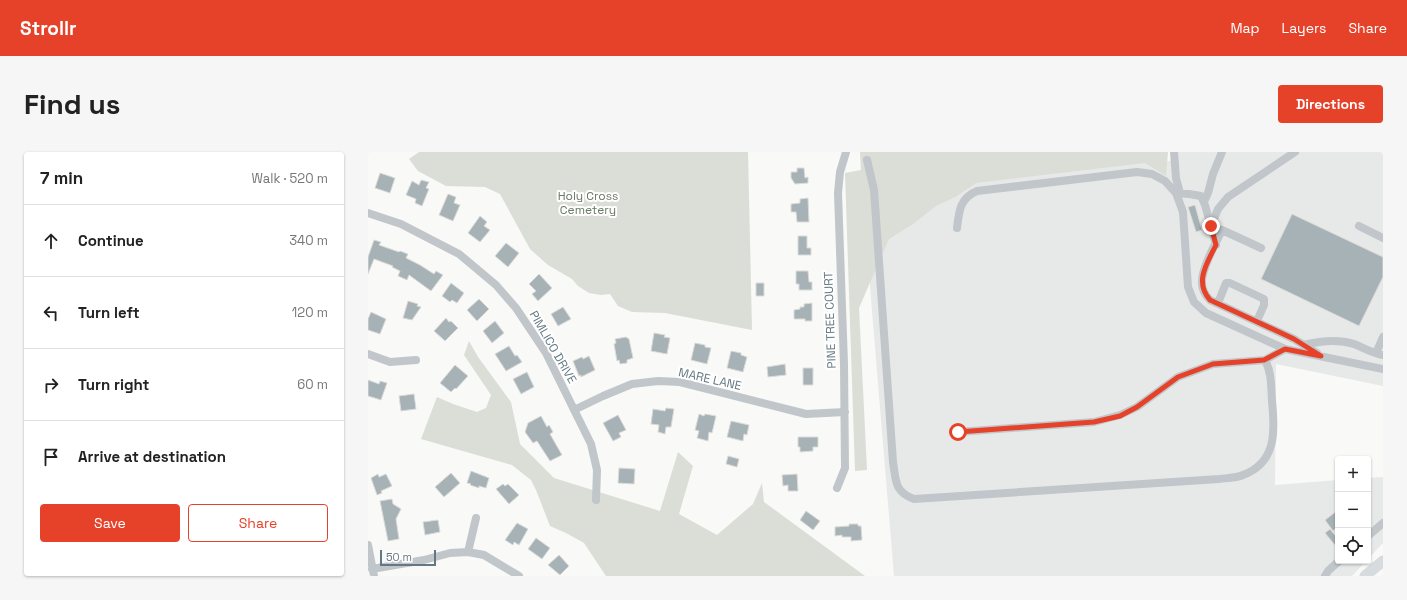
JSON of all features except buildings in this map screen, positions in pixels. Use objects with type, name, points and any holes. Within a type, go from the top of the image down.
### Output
[{"type":"main road","points":[[1365,576],[1383,561]]},
{"type":"street","name":"PINE TREE COURT","points":[[837,488],[845,468],[845,412],[838,193],[840,172],[846,152]]},
{"type":"street","points":[[1174,152],[1178,193],[1183,212],[1188,287],[1194,302],[1206,313],[1285,349],[1383,369]]},
{"type":"street","points":[[1204,202],[1222,152]]},
{"type":"street","points":[[1211,226],[1218,209],[1228,197],[1296,152]]},
{"type":"street","points":[[867,160],[874,190],[893,462],[898,488],[907,496],[914,499],[1219,479],[1242,475],[1256,468],[1267,456],[1273,442],[1274,425],[1270,369],[1264,360]]},
{"type":"street","points":[[957,228],[960,210],[969,194],[977,191],[1137,172],[1152,174],[1165,181],[1178,193],[1201,196],[1216,245]]},
{"type":"street","name":"PIMLICO DRIVE","points":[[368,212],[401,224],[459,254],[496,285],[516,308],[546,353],[591,444],[597,470],[596,500]]},
{"type":"street","points":[[1359,226],[1383,238]]},
{"type":"street","points":[[1261,248],[1222,230],[1206,265],[1202,282],[1204,293],[1210,300],[1294,339],[1321,356]]},
{"type":"street","points":[[1218,303],[1226,284],[1228,283],[1237,286],[1264,299],[1264,305],[1257,321]]},
{"type":"street","points":[[1304,345],[1319,341],[1353,344],[1380,354],[1383,338]]},
{"type":"street","points":[[958,432],[1094,422],[1120,416],[1137,407],[1178,377],[1213,364],[1264,360],[1285,349]]},
{"type":"street","points":[[368,354],[390,362],[416,360]]},
{"type":"street","name":"MARE LANE","points":[[574,410],[632,384],[658,381],[680,382],[806,414],[845,412]]},
{"type":"street","points":[[468,552],[476,518]]},
{"type":"street","points":[[1371,533],[1383,523]]},
{"type":"street","points":[[368,545],[373,573],[450,553],[468,552],[484,555],[519,576]]},
{"type":"street","points":[[1324,576],[1336,564]]},
{"type":"shaded area","points":[[1175,152],[1383,152],[1383,386],[1276,364],[1275,485],[1335,480],[1335,564],[1363,564],[1352,576],[894,576],[861,179],[1170,161]]},
{"type":"shaded area","points":[[1383,477],[1383,543],[1371,556],[1371,492],[1371,478]]},
{"type":"green space","name":"Holy Cross Cemetery","points":[[419,152],[748,152],[752,330],[665,313],[632,312],[618,306],[610,294],[601,295],[589,293],[578,286],[572,279],[548,265],[530,249],[500,194],[485,187],[446,186],[418,171],[409,159]]},
{"type":"green space","points":[[860,152],[1168,152],[1166,176],[1145,163],[976,183],[957,196],[936,206],[913,224],[889,239],[859,308],[867,470],[855,471],[845,173],[861,170]]},
{"type":"green space","points":[[469,341],[478,357],[511,402],[520,444],[554,478],[660,511],[678,452],[693,466],[679,514],[717,535],[753,504],[762,483],[764,502],[865,576],[606,576],[584,543],[550,526],[531,480],[512,465],[421,439],[437,397],[477,412],[486,408],[491,395],[464,355]]},
{"type":"route","points":[[958,432],[1094,422],[1120,416],[1137,407],[1178,377],[1213,364],[1264,360],[1285,349],[1321,356],[1294,339],[1210,300],[1204,293],[1202,282],[1206,265],[1216,245],[1211,226]]}]
